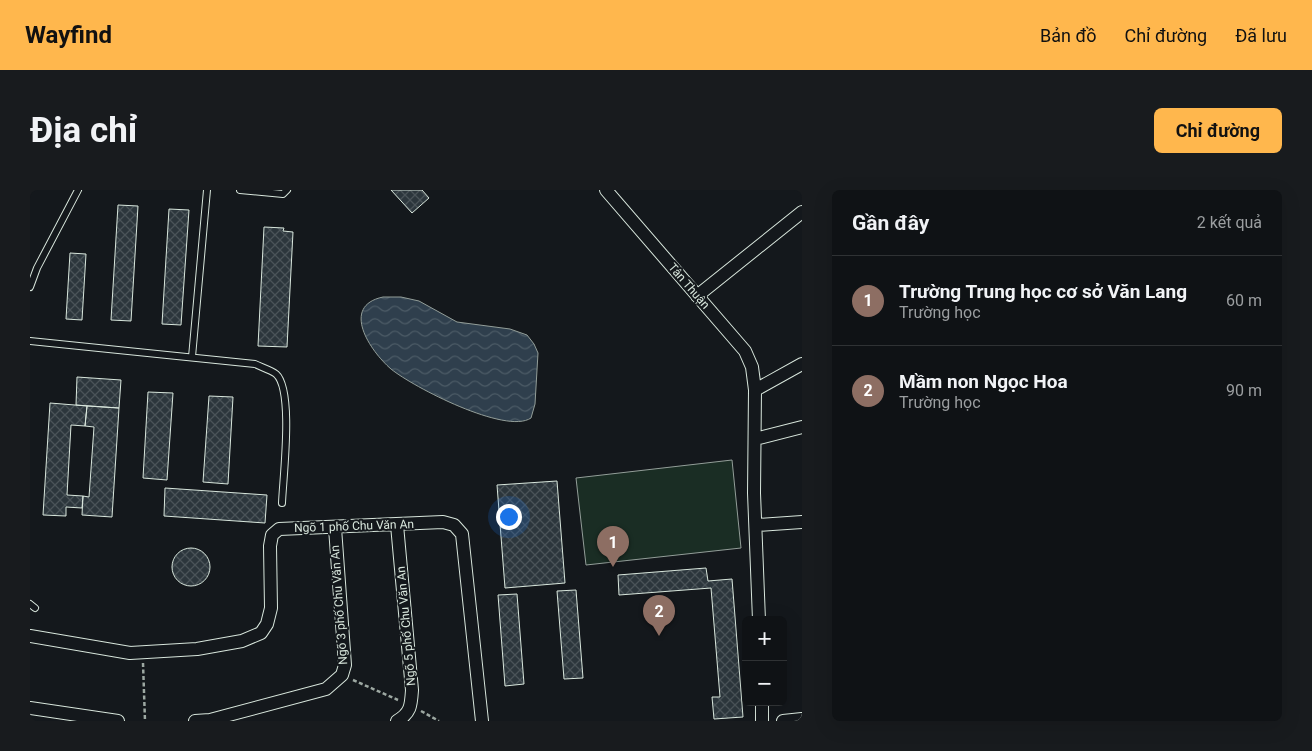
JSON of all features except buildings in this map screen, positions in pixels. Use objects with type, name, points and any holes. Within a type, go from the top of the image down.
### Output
[{"type":"street","name":"Tân Thuận","points":[[606,190],[745,351],[752,368],[755,390],[759,616]]},
{"type":"street","points":[[697,296],[802,212]]},
{"type":"street","points":[[755,390],[802,364]]},
{"type":"street","points":[[755,439],[802,427]]},
{"type":"street","name":"Ngõ 1 phố Chu Văn An","points":[[30,636],[130,653],[197,649],[242,641],[261,633],[267,624],[271,608],[270,546],[272,535],[279,529],[444,522],[454,525],[462,534],[482,721]]},
{"type":"street","points":[[756,525],[802,522]]},
{"type":"street","name":"Ngõ 5 phố Chu Văn An","points":[[398,525],[412,690],[411,706]]},
{"type":"street","name":"Ngõ 3 phố Chu Văn An","points":[[195,721],[210,720],[326,689],[342,675],[345,665],[335,528]]},
{"type":"street","points":[[397,721],[406,716],[411,706]]},
{"type":"street","points":[[762,706],[762,721]]},
{"type":"street","points":[[30,708],[118,721]]},
{"type":"street","points":[[782,721],[802,719]]},
{"type":"lane","points":[[30,287],[37,268],[78,190]]},
{"type":"lane","points":[[192,357],[207,190]]},
{"type":"lane","points":[[240,190],[283,194],[287,190]]},
{"type":"lane","points":[[30,341],[255,364],[277,374],[285,392],[286,414],[282,503]]},
{"type":"path","points":[[143,652],[145,721]]},
{"type":"path","points":[[342,675],[411,706],[439,721]]},
{"type":"green space","points":[[732,460],[741,548],[586,565],[576,478]]},
{"type":"water","points":[[383,297],[401,297],[419,301],[457,322],[510,329],[527,335],[538,353],[535,404],[531,418],[519,422],[482,415],[438,397],[391,369],[368,341],[361,319],[363,310],[370,302]]},
{"type":"place","name":"Trường Trung học cơ sở Văn Lang","points":[[613,567]]},
{"type":"place","name":"Mầm non Ngọc Hoa","points":[[659,636]]}]
